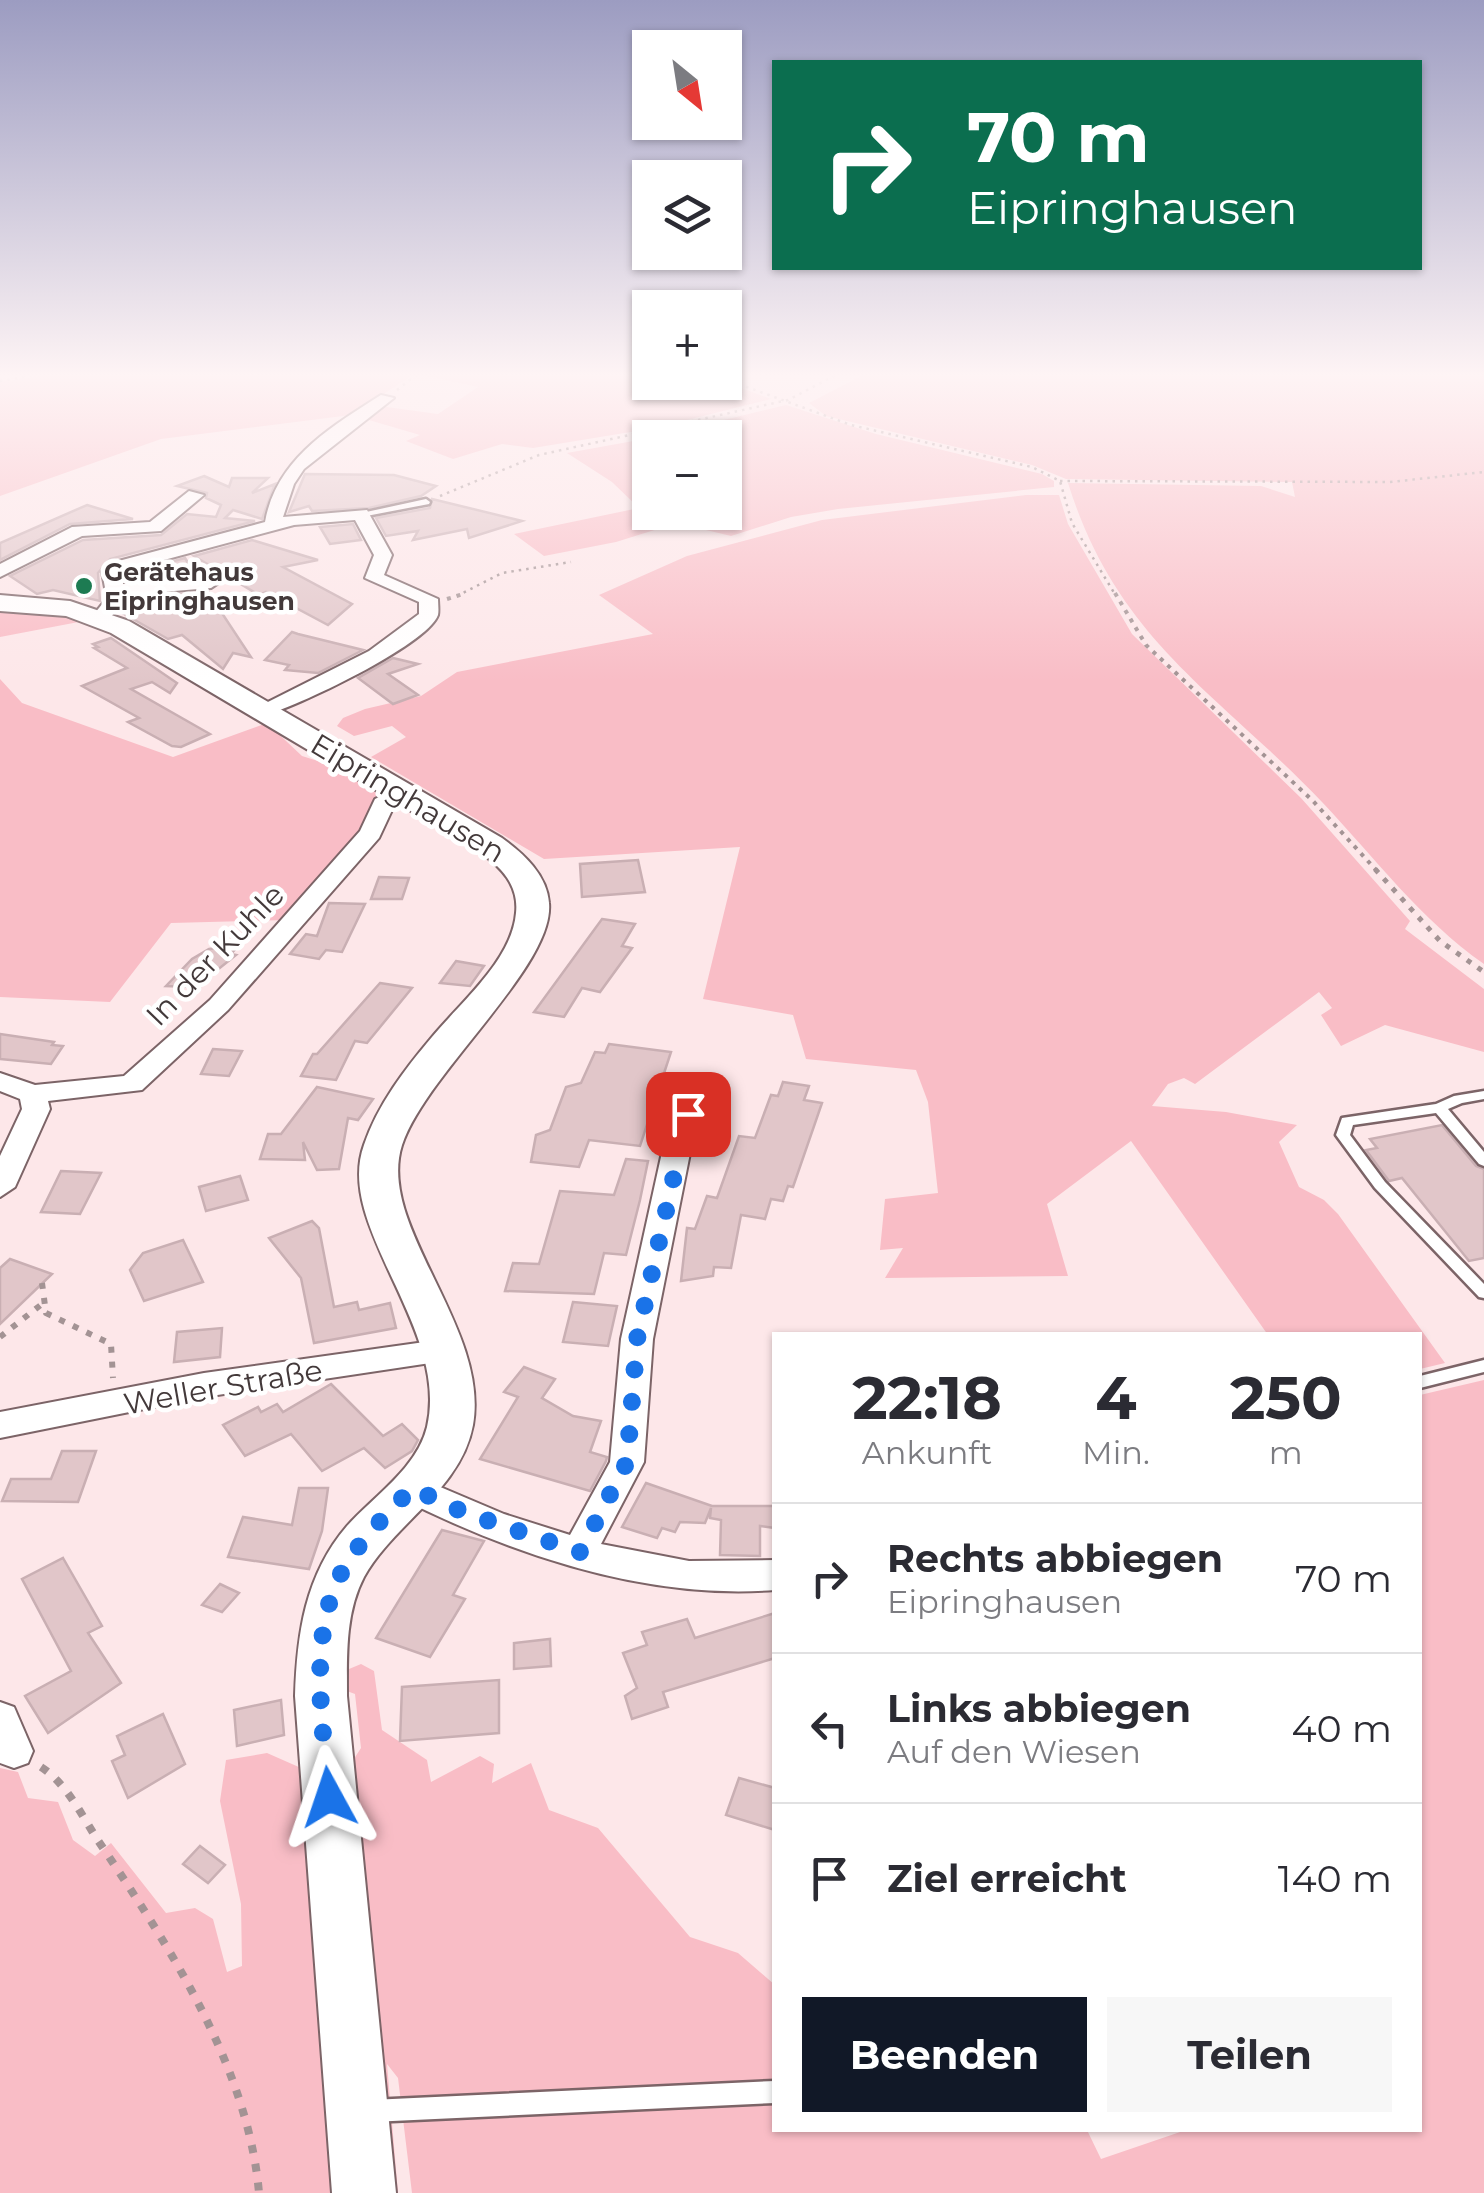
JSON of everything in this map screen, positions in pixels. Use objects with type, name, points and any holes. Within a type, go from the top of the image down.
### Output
[{"type":"main road","name":"Eipringhausen","points":[[0,603],[60,607],[101,618],[500,850],[522,872],[534,894],[534,919],[524,945],[398,1110],[379,1156],[379,1184],[386,1210],[446,1351],[453,1389],[448,1434],[437,1458],[348,1560],[322,1628],[321,1696],[364,2193]]},
{"type":"street","points":[[273,525],[278,498],[292,477]]},
{"type":"street","points":[[0,571],[81,530],[155,527],[194,496]]},
{"type":"street","points":[[101,618],[115,604],[117,590],[112,572],[117,566],[273,525],[361,514],[383,555],[374,578],[430,602]]},
{"type":"street","points":[[117,590],[210,582]]},
{"type":"street","name":"Eipringhausen","points":[[262,710],[408,634],[426,619],[430,602]]},
{"type":"street","name":"In der Kuhle","points":[[0,1082],[32,1094],[132,1084],[219,1005],[370,833],[383,804],[403,792]]},
{"type":"street","points":[[0,1188],[36,1108],[32,1094]]},
{"type":"street","points":[[580,1552],[627,1462],[637,1339],[682,1125],[688,1114],[708,1098]]},
{"type":"street","name":"Weller Straße","points":[[0,1426],[204,1385],[446,1351]]},
{"type":"street","points":[[412,1488],[463,1512],[580,1552],[662,1573],[702,1578],[772,1575]]},
{"type":"lane","points":[[361,514],[426,502]]},
{"type":"lane","points":[[1484,1095],[1459,1098],[1439,1108],[1348,1120],[1343,1135],[1380,1185],[1484,1293]]},
{"type":"lane","points":[[1439,1108],[1484,1161]]},
{"type":"lane","points":[[1422,1382],[1484,1366]]},
{"type":"lane","points":[[357,2112],[772,2092]]},
{"type":"path","points":[[426,502],[485,477]]},
{"type":"path","points":[[1053,477],[1060,481],[1390,482],[1434,477]]},
{"type":"path","points":[[1060,481],[1072,524],[1146,645],[1313,801],[1440,941],[1484,972]]},
{"type":"path","points":[[430,602],[467,594],[502,573],[571,562]]},
{"type":"path","points":[[42,1283],[46,1313],[111,1344],[112,1406]]},
{"type":"path","points":[[0,1337],[42,1304]]},
{"type":"path","points":[[7,1735],[55,1776],[152,1918],[208,2019],[257,2156],[259,2193]]},
{"type":"shaded area","points":[[0,477],[53,477],[0,496]]},
{"type":"shaded area","points":[[605,477],[632,477],[632,501],[612,482]]},
{"type":"shaded area","points":[[742,477],[1048,477],[1054,481],[1054,487],[791,517],[731,536],[706,530],[742,530]]},
{"type":"shaded area","points":[[1062,477],[1484,477],[1484,964],[1439,928],[1322,802],[1208,694],[1142,624],[1114,584],[1089,537],[1068,483],[1261,486],[1295,497],[1292,482]]},
{"type":"shaded area","points":[[1026,495],[1059,495],[1068,524],[1132,634],[1301,798],[1410,921],[1405,929],[1484,989],[1484,1052],[1385,1025],[1341,1046],[1321,1015],[1332,1008],[1319,992],[1195,1084],[1184,1078],[1168,1084],[1152,1106],[1226,1112],[1297,1125],[1279,1142],[1299,1187],[1324,1200],[1338,1214],[1445,1363],[1422,1369],[1422,1332],[1266,1332],[1131,1141],[1047,1204],[1068,1276],[885,1278],[903,1248],[880,1250],[885,1199],[938,1193],[928,1102],[916,1070],[806,1059],[793,1015],[703,999],[740,847],[544,859],[371,757],[406,737],[392,726],[354,736],[337,726],[343,718],[365,709],[421,696],[457,672],[653,634],[599,595],[687,556],[822,520]]},
{"type":"shaded area","points":[[632,509],[632,530],[655,530],[544,556],[514,534]]},
{"type":"shaded area","points":[[0,609],[41,610],[89,620],[0,637]]},
{"type":"shaded area","points":[[0,679],[22,703],[173,757],[267,723],[302,756],[337,767],[377,792],[370,821],[288,920],[171,923],[110,1002],[0,997]]},
{"type":"shaded area","points":[[1484,1380],[1484,2193],[412,2193],[398,2078],[387,2064],[398,2193],[0,2193],[0,1768],[18,1772],[28,1798],[58,1802],[73,1840],[95,1856],[111,1843],[166,1913],[195,1908],[213,1919],[227,1972],[242,1966],[241,1904],[220,1801],[226,1760],[267,1753],[301,1768],[312,1823],[361,1748],[355,1694],[344,1690],[349,1669],[361,1664],[374,1671],[382,1730],[427,1760],[431,1782],[480,1756],[494,1764],[492,1783],[531,1763],[549,1810],[598,1828],[690,1937],[738,1953],[772,1982],[772,2132],[1088,2132],[1101,2159],[1180,2132],[1422,2132],[1422,1395]]},
{"type":"building","points":[[200,477],[229,487],[232,478],[268,478],[252,493],[275,484],[262,519],[233,510],[225,518],[255,521],[110,559],[98,573],[100,601],[53,590],[37,594],[10,576],[83,540],[161,535],[187,514],[216,517],[221,505],[206,498],[207,493],[177,486]]},
{"type":"building","points":[[304,477],[403,477],[436,486],[421,496],[369,508],[312,511],[309,506],[289,512]]},
{"type":"building","points":[[432,499],[522,521],[469,538],[467,529],[413,540],[418,531],[386,536],[376,518],[430,508]]},
{"type":"building","points":[[87,505],[133,519],[70,524],[0,560],[0,543]]},
{"type":"building","points":[[353,524],[361,540],[330,544],[320,527]]},
{"type":"building","points":[[252,540],[318,560],[283,567],[352,604],[328,625],[266,592],[259,595],[194,556]]},
{"type":"building","points":[[185,558],[195,574],[127,580],[127,574]]},
{"type":"building","points":[[208,592],[251,657],[233,653],[223,669],[182,635],[168,639],[119,611],[127,599]]},
{"type":"building","points":[[292,632],[363,650],[318,673],[285,670],[289,665],[265,660]]},
{"type":"building","points":[[111,638],[177,683],[170,693],[152,682],[131,689],[210,734],[181,747],[172,746],[128,722],[139,718],[82,686],[127,668],[94,648],[98,647],[93,644]]},
{"type":"building","points":[[393,658],[418,664],[388,674],[418,695],[393,704],[358,678]]},
{"type":"building","points":[[638,860],[645,892],[582,897],[580,864]]},
{"type":"building","points":[[379,877],[409,878],[402,899],[371,899]]},
{"type":"building","points":[[329,903],[365,904],[342,952],[326,950],[319,959],[290,954],[306,934],[317,936]]},
{"type":"building","points":[[602,919],[635,924],[622,946],[632,948],[600,992],[582,988],[564,1017],[534,1012]]},
{"type":"building","points":[[238,946],[231,954],[236,955],[196,987],[166,986],[192,959],[209,949]]},
{"type":"building","points":[[456,961],[484,966],[470,986],[440,983]]},
{"type":"building","points":[[380,983],[412,988],[367,1043],[355,1041],[336,1080],[301,1076],[313,1054]]},
{"type":"building","points":[[0,1034],[63,1046],[51,1064],[0,1059]]},
{"type":"building","points":[[609,1044],[671,1052],[640,1146],[589,1140],[579,1167],[531,1162],[536,1135],[550,1130],[566,1087],[581,1083],[595,1052],[605,1053]]},
{"type":"building","points":[[213,1049],[242,1051],[229,1076],[201,1074]]},
{"type":"building","points":[[783,1082],[809,1086],[804,1100],[822,1103],[793,1187],[788,1186],[783,1201],[771,1199],[765,1219],[741,1215],[731,1268],[714,1267],[713,1276],[681,1281],[687,1228],[695,1229],[707,1196],[717,1198],[739,1136],[755,1138],[771,1095],[778,1096]]},
{"type":"building","points":[[317,1087],[373,1099],[358,1120],[348,1118],[339,1169],[317,1170],[303,1142],[305,1160],[260,1159],[268,1134],[281,1134]]},
{"type":"building","points":[[1442,1125],[1476,1166],[1484,1169],[1484,1258],[1469,1261],[1402,1178],[1389,1181],[1366,1150],[1377,1148],[1370,1139]]},
{"type":"building","points":[[626,1159],[648,1161],[640,1200],[626,1255],[604,1253],[594,1294],[505,1291],[513,1263],[539,1264],[560,1191],[614,1195]]},
{"type":"building","points":[[61,1171],[101,1173],[80,1214],[41,1212]]},
{"type":"building","points":[[240,1176],[248,1200],[206,1211],[199,1187]]},
{"type":"building","points":[[312,1221],[319,1228],[334,1307],[357,1302],[359,1310],[390,1303],[396,1328],[314,1343],[301,1278],[269,1238]]},
{"type":"building","points":[[183,1240],[203,1282],[144,1301],[130,1270],[143,1253]]},
{"type":"building","points":[[10,1259],[52,1274],[0,1324],[0,1268]]},
{"type":"building","points":[[573,1302],[617,1306],[608,1346],[563,1342]]},
{"type":"building","points":[[222,1328],[220,1357],[174,1362],[177,1332]]},
{"type":"building","points":[[524,1367],[555,1379],[542,1398],[573,1416],[601,1421],[590,1452],[607,1457],[590,1491],[480,1459],[518,1397],[504,1392]]},
{"type":"building","points":[[331,1384],[383,1436],[402,1424],[418,1440],[412,1451],[385,1468],[364,1448],[322,1471],[291,1434],[245,1456],[223,1425],[258,1407],[261,1412],[277,1404],[283,1412]]},
{"type":"building","points":[[62,1451],[96,1451],[78,1502],[2,1501],[11,1479],[51,1479]]},
{"type":"building","points":[[646,1483],[712,1506],[772,1506],[772,1528],[760,1526],[760,1556],[720,1555],[721,1520],[710,1518],[711,1508],[705,1523],[680,1522],[675,1532],[662,1528],[657,1538],[622,1527]]},
{"type":"building","points":[[299,1488],[328,1488],[322,1531],[309,1569],[228,1557],[243,1517],[292,1525]]},
{"type":"building","points":[[442,1530],[484,1541],[453,1595],[465,1599],[430,1657],[376,1638]]},
{"type":"building","points":[[63,1558],[102,1626],[88,1633],[121,1683],[48,1733],[25,1696],[71,1671],[22,1579]]},
{"type":"building","points":[[220,1584],[239,1593],[222,1612],[202,1605]]},
{"type":"building","points":[[772,1614],[772,1659],[663,1692],[668,1707],[632,1719],[625,1696],[637,1688],[623,1653],[647,1645],[642,1632],[687,1619],[695,1638]]},
{"type":"building","points":[[550,1639],[551,1666],[514,1669],[514,1643]]},
{"type":"building","points":[[499,1680],[499,1733],[400,1741],[402,1687]]},
{"type":"building","points":[[281,1700],[284,1735],[237,1746],[234,1710]]},
{"type":"building","points":[[163,1714],[185,1764],[128,1798],[112,1761],[125,1755],[117,1736]]},
{"type":"building","points":[[739,1778],[772,1787],[772,1829],[726,1815]]},
{"type":"building","points":[[200,1846],[225,1865],[208,1883],[183,1864]]},
{"type":"place","name":"Gerätehaus Eipringhausen","points":[[84,586]]},
{"type":"route","points":[[329,1797],[321,1696],[322,1628],[348,1560],[412,1488],[463,1512],[580,1552],[627,1462],[637,1339],[682,1125],[688,1114]]}]
